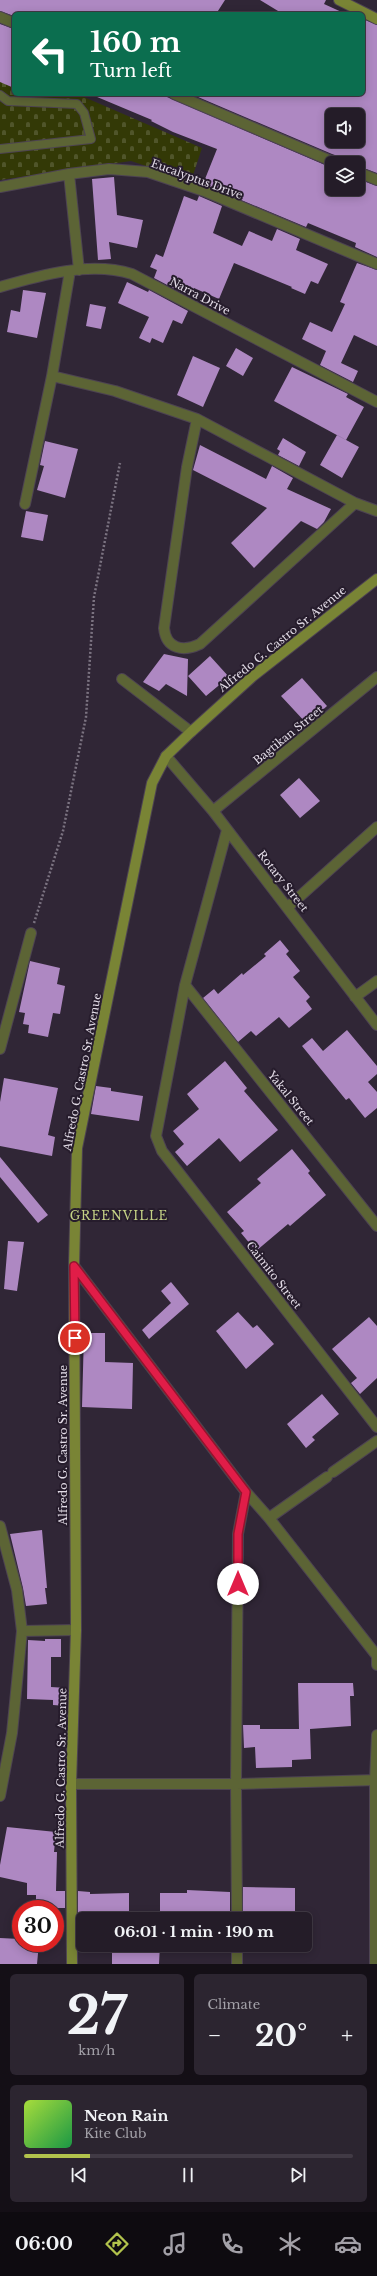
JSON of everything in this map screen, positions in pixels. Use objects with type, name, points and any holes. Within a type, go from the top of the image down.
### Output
[{"type":"street","points":[[339,0],[363,12]]},
{"type":"street","points":[[365,13],[377,19]]},
{"type":"street","points":[[0,17],[12,22]]},
{"type":"street","points":[[179,96],[325,158]]},
{"type":"street","name":"Eucalyptus Drive","points":[[0,187],[69,174],[118,169],[148,172],[204,191],[377,264]]},
{"type":"street","points":[[25,504],[75,271],[69,174]]},
{"type":"street","points":[[365,175],[377,180]]},
{"type":"street","name":"Narra Drive","points":[[0,287],[47,274],[75,271],[102,270],[132,274],[377,402]]},
{"type":"street","points":[[52,376],[115,391],[197,419],[355,503],[377,511]]},
{"type":"street","points":[[197,419],[187,467],[164,628],[165,638],[171,644],[182,649],[200,644],[355,503]]},
{"type":"street","name":"Alfredo G. Castro Sr. Avenue","points":[[72,1964],[71,1784],[76,1630],[74,1266],[77,1148],[152,783],[166,756],[252,676],[377,579]]},
{"type":"street","name":"Bagtikan Street","points":[[213,811],[377,677]]},
{"type":"street","points":[[122,679],[191,732]]},
{"type":"street","name":"Rotary Street","points":[[166,756],[213,811],[377,1024]]},
{"type":"street","points":[[288,907],[377,827]]},
{"type":"street","points":[[185,985],[227,830]]},
{"type":"street","points":[[0,1049],[31,933]]},
{"type":"street","points":[[355,997],[377,982]]},
{"type":"street","name":"Caimito Street","points":[[185,985],[156,1136],[162,1151],[377,1426]]},
{"type":"street","name":"Yakal Street","points":[[185,985],[377,1226]]},
{"type":"street","points":[[74,1266],[246,1492],[269,1518],[377,1655],[377,1665]]},
{"type":"street","points":[[269,1518],[377,1441]]},
{"type":"street","points":[[237,1912],[236,1784],[238,1534],[246,1492]]},
{"type":"street","points":[[0,1526],[17,1590],[22,1631],[12,1733],[0,1796]]},
{"type":"street","points":[[22,1631],[76,1630]]},
{"type":"street","points":[[375,1964],[377,1735]]},
{"type":"street","points":[[71,1784],[236,1784],[376,1780]]},
{"type":"street","points":[[237,1952],[237,1964]]},
{"type":"lane","points":[[0,95],[4,102],[77,104],[84,113],[91,139],[0,149]]},
{"type":"path","points":[[31,933],[63,831],[86,717],[94,597],[120,463]]},
{"type":"green space","points":[[0,61],[12,66],[12,96],[82,96],[202,148],[191,181],[131,161],[0,180]]},
{"type":"building","points":[[0,0],[225,0],[217,12],[12,12],[12,15],[0,11]]},
{"type":"building","points":[[260,0],[326,0],[324,4],[342,12],[280,12]]},
{"type":"building","points":[[365,20],[377,25],[377,173],[365,169],[365,156],[338,156],[196,96],[365,96]]},
{"type":"building","points":[[0,24],[12,28],[12,87],[0,82]]},
{"type":"building","points":[[95,96],[165,96],[325,165],[325,196],[365,196],[365,182],[377,186],[377,257],[355,247],[356,243],[308,223],[306,227],[203,184],[217,149],[173,132],[151,121],[152,120]]},
{"type":"building","points":[[114,177],[117,215],[143,220],[137,248],[109,242],[111,259],[98,260],[92,179]]},
{"type":"building","points":[[184,196],[197,201],[199,196],[222,206],[213,233],[242,246],[249,231],[272,241],[277,229],[300,239],[296,250],[328,264],[318,284],[311,281],[305,294],[291,288],[292,287],[234,263],[219,299],[194,288],[190,297],[154,278],[157,270],[150,267],[156,254],[163,257]]},
{"type":"building","points":[[357,263],[377,270],[377,346],[354,335],[341,363],[358,371],[353,382],[320,365],[326,351],[302,339],[310,322],[332,332],[345,304],[340,302]]},
{"type":"building","points":[[127,282],[148,292],[149,290],[188,311],[182,324],[173,320],[163,343],[152,338],[150,343],[139,338],[149,317],[118,303]]},
{"type":"building","points":[[23,290],[46,293],[37,338],[7,332],[11,310],[20,312]]},
{"type":"building","points":[[90,304],[106,307],[101,329],[86,326]]},
{"type":"building","points":[[236,348],[253,358],[243,376],[226,366]]},
{"type":"building","points":[[193,356],[220,368],[203,407],[177,395]]},
{"type":"building","points":[[292,367],[348,394],[346,397],[364,407],[346,440],[274,401]]},
{"type":"building","points":[[337,435],[359,447],[342,478],[320,465]]},
{"type":"building","points":[[283,438],[306,452],[299,466],[278,455],[280,451],[277,449]]},
{"type":"building","points":[[45,441],[78,449],[65,498],[37,490],[44,466],[40,465]]},
{"type":"building","points":[[200,445],[266,479],[272,466],[293,478],[287,489],[331,509],[324,522],[317,529],[301,521],[254,568],[231,543],[267,508],[193,470]]},
{"type":"building","points":[[26,511],[48,515],[43,541],[21,537]]},
{"type":"building","points":[[164,654],[188,659],[187,696],[166,684],[159,691],[143,682]]},
{"type":"building","points":[[210,656],[229,677],[206,696],[188,676]]},
{"type":"building","points":[[302,678],[327,706],[307,724],[281,696]]},
{"type":"building","points":[[299,778],[320,801],[300,818],[280,795]]},
{"type":"building","points":[[280,940],[289,951],[286,954],[300,971],[293,977],[310,997],[306,1001],[312,1009],[289,1028],[279,1017],[256,1036],[251,1031],[238,1042],[203,998],[214,989],[218,994],[242,973],[243,975],[266,956],[264,954]]},
{"type":"building","points":[[30,961],[60,968],[57,984],[65,986],[60,1014],[53,1013],[48,1037],[28,1033],[29,1025],[23,1024],[25,1013],[19,1012]]},
{"type":"building","points":[[347,1030],[377,1066],[377,1074],[368,1082],[377,1092],[377,1108],[365,1118],[349,1098],[346,1100],[302,1046],[312,1038],[323,1051]]},
{"type":"building","points":[[225,1061],[247,1088],[244,1091],[278,1130],[240,1162],[219,1138],[187,1166],[175,1152],[184,1144],[173,1131],[199,1109],[187,1094]]},
{"type":"building","points":[[4,1078],[58,1088],[48,1135],[55,1137],[52,1156],[0,1146],[0,1102]]},
{"type":"building","points":[[96,1086],[111,1088],[111,1091],[143,1096],[139,1121],[91,1114]]},
{"type":"building","points":[[292,1149],[310,1171],[308,1173],[326,1195],[290,1226],[288,1224],[256,1251],[241,1233],[244,1231],[227,1212],[261,1183],[257,1179]]},
{"type":"building","points":[[0,1157],[48,1215],[38,1223],[0,1177]]},
{"type":"building","points":[[8,1241],[24,1242],[17,1291],[4,1289]]},
{"type":"building","points":[[171,1282],[189,1304],[149,1339],[142,1330],[171,1303],[161,1291]]},
{"type":"building","points":[[238,1312],[253,1328],[257,1325],[274,1344],[246,1369],[216,1331]]},
{"type":"building","points":[[369,1317],[377,1326],[377,1378],[360,1394],[351,1383],[357,1378],[332,1349]]},
{"type":"building","points":[[84,1333],[105,1333],[105,1362],[133,1363],[132,1409],[82,1407]]},
{"type":"building","points":[[322,1394],[339,1414],[312,1437],[315,1440],[306,1448],[287,1424]]},
{"type":"building","points":[[42,1530],[47,1604],[26,1606],[10,1534]]},
{"type":"building","points":[[45,1639],[61,1639],[61,1657],[51,1657],[51,1687],[67,1688],[66,1706],[53,1705],[53,1700],[27,1699],[28,1640],[45,1641]]},
{"type":"building","points":[[298,1683],[353,1683],[354,1696],[350,1696],[351,1726],[310,1729],[311,1759],[292,1760],[292,1767],[256,1768],[255,1747],[244,1748],[243,1725],[260,1725],[260,1729],[299,1729]]},
{"type":"building","points":[[7,1827],[56,1832],[54,1852],[57,1852],[56,1891],[65,1891],[65,1908],[64,1900],[36,1900],[36,1895],[27,1895],[27,1883],[0,1877],[0,1865]]},
{"type":"building","points":[[243,1887],[295,1888],[295,1912],[243,1912]]},
{"type":"building","points":[[187,1890],[230,1892],[230,1912],[160,1912],[160,1893],[187,1893]]},
{"type":"building","points":[[78,1891],[90,1892],[90,1894],[129,1893],[129,1912],[78,1912]]},
{"type":"building","points":[[0,1938],[12,1939],[12,1952],[38,1952],[37,1964],[0,1964]]},
{"type":"building","points":[[112,1952],[160,1952],[159,1964],[112,1964]]},
{"type":"district","name":"GREENVILLE","points":[[119,1216]]},
{"type":"route","points":[[75,1338],[74,1266],[196,1424],[246,1492],[238,1534],[238,1584]]}]
